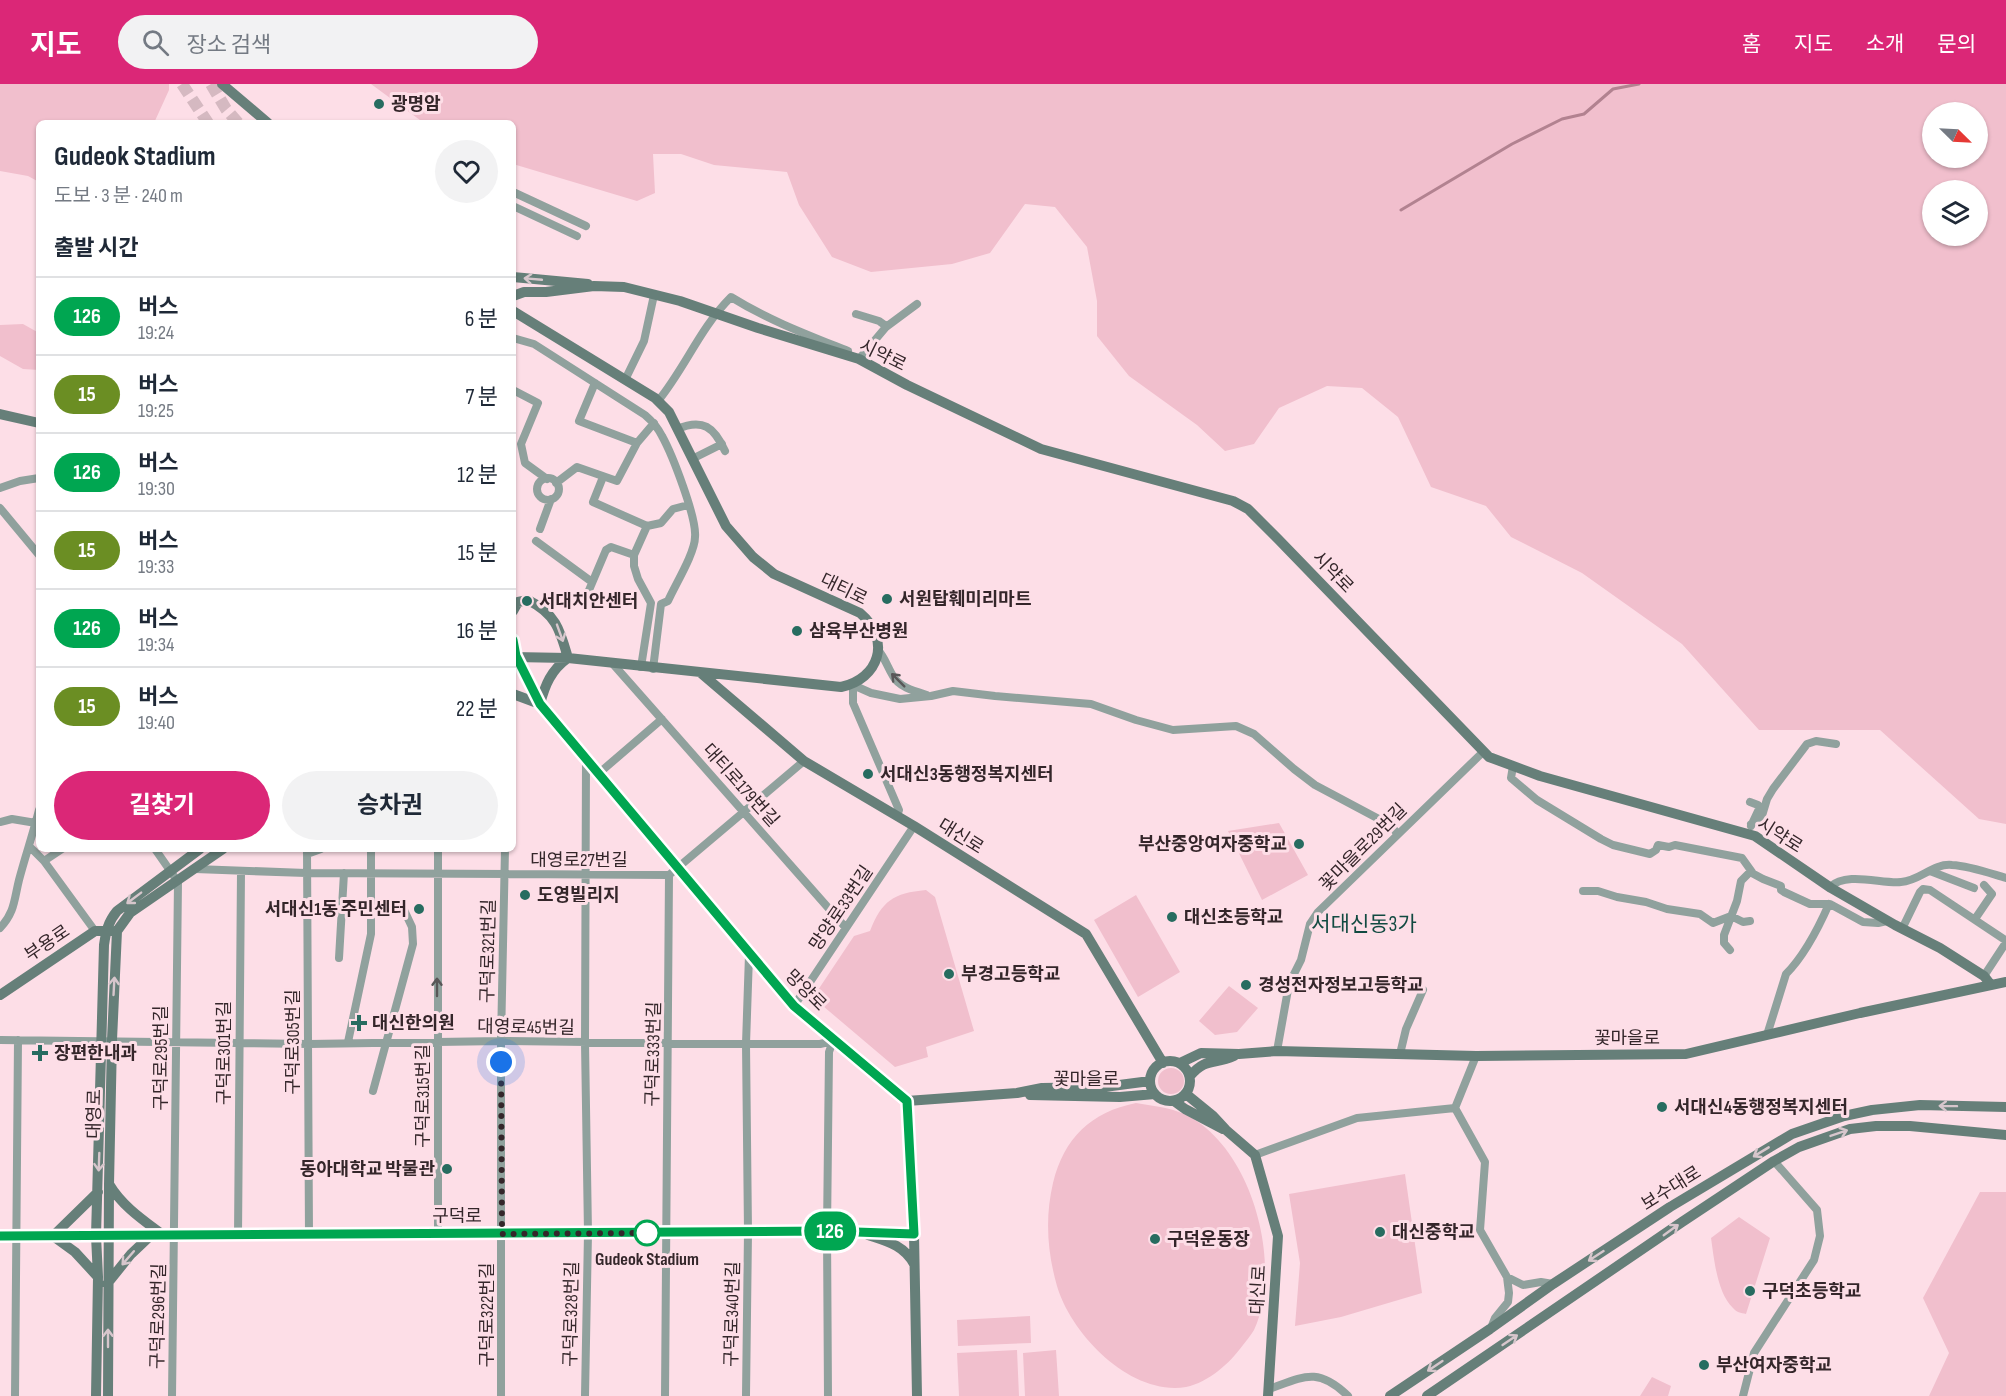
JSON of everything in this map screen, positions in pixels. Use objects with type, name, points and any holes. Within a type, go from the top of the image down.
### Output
[{"type":"main road","points":[[222,84],[264,120]]},
{"type":"main road","points":[[248,107],[253,120]]},
{"type":"main road","name":"시약로","points":[[516,277],[594,286]]},
{"type":"main road","name":"시약로","points":[[516,295],[524,292],[546,292],[594,286],[624,287],[654,295],[861,357],[907,385],[1041,449],[1233,501],[1248,509],[1489,757],[1540,776],[1751,829],[1830,887],[1887,921],[1940,948],[1987,981]]},
{"type":"main road","name":"대티로","points":[[516,313],[658,401],[669,412],[726,526],[753,557],[774,574],[860,613],[869,620],[876,631],[878,650]]},
{"type":"main road","points":[[0,414],[36,422]]},
{"type":"main road","points":[[516,606],[518,602],[528,600],[552,617],[559,628],[567,658]]},
{"type":"main road","points":[[516,656],[567,658],[828,687],[853,685],[869,672],[878,650]]},
{"type":"main road","points":[[516,695],[540,704],[548,679],[559,664],[567,658]]},
{"type":"main road","name":"망양로","points":[[516,660],[540,704],[598,774],[673,872],[794,1006],[907,1101]]},
{"type":"main road","name":"대신로","points":[[702,674],[804,761],[914,826],[1086,934],[1163,1063]]},
{"type":"main road","points":[[106,931],[109,921],[117,911],[197,852]]},
{"type":"main road","points":[[106,931],[219,852]]},
{"type":"main road","name":"부용로","points":[[0,995],[106,931]]},
{"type":"main road","name":"대영로","points":[[103,1236],[109,1184],[106,931]]},
{"type":"main road","name":"꽃마을로","points":[[1163,1063],[1180,1064],[1201,1053],[1239,1054],[1277,1051],[1476,1056],[1686,1054],[1987,981],[2006,982]]},
{"type":"main road","name":"대영로","points":[[107,1040],[98,1192],[103,1236],[108,1396]]},
{"type":"main road","name":"꽃마을로","points":[[1190,1076],[1197,1067],[1205,1062],[1228,1059],[1239,1054]]},
{"type":"main road","points":[[1155,1094],[1150,1082],[1152,1074],[1156,1067],[1163,1063]]},
{"type":"main road","points":[[1180,1064],[1190,1076],[1190,1082],[1186,1094],[1174,1101],[1226,1130]]},
{"type":"main road","name":"꽃마을로","points":[[907,1101],[1017,1093],[1042,1088],[1104,1087],[1150,1082]]},
{"type":"main road","name":"꽃마을로","points":[[1017,1093],[1043,1096],[1120,1097],[1155,1094],[1161,1099],[1174,1101]]},
{"type":"main road","points":[[1186,1094],[1255,1155]]},
{"type":"main road","points":[[907,1101],[914,1234],[917,1396]]},
{"type":"main road","name":"보수대로","points":[[1390,1396],[1670,1207],[1792,1134],[1844,1116],[1872,1110],[1920,1105],[2006,1107]]},
{"type":"main road","name":"보수대로","points":[[1427,1396],[1774,1161],[1809,1143],[1850,1129],[1876,1126],[1910,1126],[2006,1135]]},
{"type":"main road","name":"대신로","points":[[1255,1155],[1278,1236],[1269,1392]]},
{"type":"main road","points":[[98,1192],[53,1236],[75,1252],[103,1280],[131,1254],[163,1236],[122,1202],[109,1184]]},
{"type":"main road","name":"구덕로","points":[[0,1236],[827,1231],[914,1234]]},
{"type":"main road","points":[[856,1232],[894,1244],[906,1252],[915,1265]]},
{"type":"main road","name":"대영로","points":[[96,1396],[103,1280]]},
{"type":"street","points":[[516,193],[586,226]]},
{"type":"street","points":[[516,207],[577,236]]},
{"type":"street","points":[[625,380],[644,341],[654,295]]},
{"type":"street","points":[[658,401],[672,384],[715,313],[731,297],[753,311],[785,326],[861,357],[886,326],[917,304]]},
{"type":"street","points":[[856,314],[879,321],[886,326]]},
{"type":"street","points":[[516,339],[534,344],[645,415],[654,423],[664,438],[681,481],[695,525],[696,538],[668,601],[662,604],[647,668]]},
{"type":"street","points":[[595,382],[579,421],[637,443]]},
{"type":"street","points":[[516,392],[538,403],[521,444],[525,463],[556,483]]},
{"type":"street","points":[[556,483],[577,467],[617,481],[637,443],[654,423]]},
{"type":"street","points":[[677,429],[694,423],[699,424],[714,431],[724,447],[692,459]]},
{"type":"street","points":[[603,477],[593,502],[647,526],[661,523],[674,509],[688,505]]},
{"type":"street","points":[[0,488],[36,478]]},
{"type":"street","points":[[547,479],[540,482],[537,492],[541,498],[551,500]]},
{"type":"street","points":[[540,530],[551,500],[558,492],[556,483]]},
{"type":"street","points":[[0,508],[36,545]]},
{"type":"street","points":[[647,526],[634,555],[634,566],[638,579],[651,603],[647,668]]},
{"type":"street","points":[[536,541],[592,582]]},
{"type":"street","points":[[584,602],[606,550],[611,547],[634,555]]},
{"type":"street","points":[[878,650],[886,659],[894,678],[900,684],[931,696]]},
{"type":"street","name":"대티로179번길","points":[[613,664],[846,928]]},
{"type":"street","points":[[897,816],[899,810],[853,703],[853,685],[871,693],[900,699],[953,691],[1091,704],[1173,730],[1236,726],[1254,734],[1294,770],[1392,826],[1397,834]]},
{"type":"street","points":[[598,774],[662,719]]},
{"type":"street","points":[[1751,829],[1761,819],[1767,799],[1807,744],[1816,741],[1836,744]]},
{"type":"street","name":"꽃마을로29번길","points":[[1277,1051],[1289,984],[1300,960],[1310,924],[1318,912],[1483,752]]},
{"type":"street","name":"구덕로328번길","points":[[585,1396],[588,1233],[585,1042],[586,760]]},
{"type":"street","points":[[673,872],[804,761]]},
{"type":"street","points":[[1513,766],[1512,780],[1537,800],[1613,845],[1650,854],[1656,850],[1658,845],[1669,848],[1677,845],[1740,857],[1752,872],[1781,886],[1784,892],[1810,903],[1829,904],[1863,922],[1887,921]]},
{"type":"street","points":[[1750,802],[1758,805],[1759,809],[1751,829]]},
{"type":"street","points":[[0,822],[12,819],[36,823],[13,909],[0,928]]},
{"type":"street","name":"망양로33번길","points":[[794,1006],[914,826]]},
{"type":"street","points":[[30,847],[106,931]]},
{"type":"street","points":[[44,861],[58,852]]},
{"type":"street","points":[[157,852],[178,882]]},
{"type":"street","name":"구덕로305번길","points":[[307,852],[309,1235]]},
{"type":"street","points":[[348,1042],[371,934],[371,852]]},
{"type":"street","name":"구덕로315번길","points":[[438,852],[438,1234]]},
{"type":"street","name":"구덕로321번길","points":[[502,1234],[501,1041],[505,852]]},
{"type":"street","points":[[1641,852],[1642,856],[1654,861]]},
{"type":"street","points":[[1830,887],[1838,881],[1847,880],[1913,881],[1938,866],[1951,865],[2006,878]]},
{"type":"street","name":"대영로27번길","points":[[195,869],[306,873],[586,875],[673,872]]},
{"type":"street","points":[[1930,871],[1974,888]]},
{"type":"street","name":"구덕로301번길","points":[[238,1235],[241,872]]},
{"type":"street","name":"구덕로333번길","points":[[665,1396],[668,1043],[673,872]]},
{"type":"street","points":[[1730,950],[1724,943],[1724,935],[1741,882],[1752,872]]},
{"type":"street","points":[[339,958],[344,873]]},
{"type":"street","name":"구덕로295번길","points":[[163,1236],[177,1044],[178,882]]},
{"type":"street","points":[[1975,920],[1992,894],[1984,885]]},
{"type":"street","points":[[1902,928],[1923,889],[1930,890],[2006,942],[1987,981]]},
{"type":"street","points":[[1583,891],[1598,891],[1667,909],[1701,914],[1713,923],[1731,916],[1746,923],[1750,921]]},
{"type":"street","points":[[1767,1035],[1786,974],[1793,969],[1817,931],[1829,904]]},
{"type":"street","points":[[373,1091],[413,944],[412,927],[404,910]]},
{"type":"street","name":"구덕로340번길","points":[[746,1396],[748,1232],[746,1044],[749,955]]},
{"type":"street","points":[[1400,1054],[1404,1035],[1423,990]]},
{"type":"street","name":"대영로45번길","points":[[0,1040],[107,1040],[177,1044],[501,1041],[820,1044],[833,1041]]},
{"type":"street","points":[[15,1396],[18,1040]]},
{"type":"street","points":[[828,1396],[829,1052],[833,1041]]},
{"type":"street","points":[[1455,1108],[1476,1056]]},
{"type":"street","points":[[1255,1155],[1357,1118],[1455,1108]]},
{"type":"street","points":[[1455,1108],[1485,1162],[1480,1230],[1507,1277],[1508,1302],[1495,1318],[1491,1329]]},
{"type":"street","points":[[1743,1396],[1754,1353],[1814,1260],[1820,1236],[1817,1210],[1774,1161]]},
{"type":"street","name":"구덕로322번길","points":[[501,1396],[502,1234]]},
{"type":"street","name":"구덕로296번길","points":[[163,1236],[172,1396]]},
{"type":"street","points":[[1507,1277],[1523,1286],[1541,1282],[1553,1284]]},
{"type":"street","points":[[1269,1392],[1296,1379],[1314,1375],[1334,1383],[1348,1396]]},
{"type":"shaded area","points":[[0,84],[169,84],[169,90],[155,120],[36,120],[36,180],[28,176],[0,171]]},
{"type":"shaded area","points":[[371,84],[2006,84],[2006,824],[1979,819],[1880,730],[1759,730],[1682,644],[1582,573],[1511,537],[1486,506],[1431,487],[1398,417],[1362,388],[1327,386],[1279,408],[1254,444],[1225,451],[1197,425],[1129,376],[1097,336],[1097,301],[1087,247],[1055,207],[1025,204],[990,253],[952,264],[871,272],[832,257],[799,205],[787,172],[714,165],[681,154],[653,154],[655,193],[637,201],[516,165],[516,120],[420,120]]},
{"type":"shaded area","points":[[23,324],[36,331],[36,370],[23,369],[0,356],[0,325]]},
{"type":"shaded area","points":[[1279,823],[1308,875],[1262,900],[1228,831]]},
{"type":"shaded area","points":[[926,890],[935,897],[974,1031],[926,1047],[928,1057],[895,1067],[823,1006],[816,993],[854,936],[870,931],[879,912],[890,900],[905,893]]},
{"type":"shaded area","points":[[1136,895],[1180,972],[1138,997],[1094,920]]},
{"type":"shaded area","points":[[1229,986],[1258,1008],[1237,1032],[1215,1035],[1199,1021]]},
{"type":"shaded area","points":[[1171,1068],[1180,1072],[1184,1081],[1180,1090],[1171,1094],[1162,1090],[1158,1081],[1162,1072]]},
{"type":"shaded area","name":"구덕운동장","points":[[1136,1103],[1166,1108],[1184,1114],[1208,1130],[1228,1152],[1244,1179],[1256,1210],[1263,1242],[1265,1274],[1262,1304],[1254,1330],[1218,1371],[1203,1381],[1186,1387],[1165,1387],[1144,1382],[1124,1372],[1106,1358],[1075,1323],[1064,1304],[1051,1260],[1048,1234],[1050,1196],[1064,1153],[1072,1140],[1093,1120],[1120,1107]]},
{"type":"shaded area","points":[[1405,1174],[1422,1293],[1341,1317],[1295,1326],[1300,1263],[1289,1194]]},
{"type":"shaded area","points":[[1980,1192],[2006,1192],[2006,1396],[1929,1396],[1949,1353],[1923,1298]]},
{"type":"shaded area","points":[[1739,1217],[1770,1238],[1746,1314],[1734,1309],[1723,1294],[1717,1275],[1711,1238]]},
{"type":"shaded area","points":[[1030,1316],[1031,1343],[958,1346],[957,1320]]},
{"type":"shaded area","points":[[1017,1350],[1019,1396],[959,1396],[957,1353]]},
{"type":"shaded area","points":[[1056,1350],[1059,1396],[1025,1396],[1023,1353]]},
{"type":"shaded area","points":[[1652,1377],[1671,1386],[1668,1396],[1640,1396]]},
{"type":"waterway","points":[[1401,210],[1512,144],[1562,119],[1584,114],[1613,89],[1639,84]]},
{"type":"tunnel","points":[[182,84],[206,120]]},
{"type":"tunnel","points":[[211,84],[235,120]]},
{"type":"bus line","name":"126","points":[[0,1236],[827,1231],[914,1234],[907,1101],[794,1006],[749,955],[540,704],[516,656]]},
{"type":"place","name":"광명암","points":[[379,104]]},
{"type":"place","name":"서원탑훼미리마트","points":[[887,599]]},
{"type":"place","name":"서대치안센터","points":[[527,601]]},
{"type":"place","name":"삼육부산병원","points":[[797,631]]},
{"type":"place","name":"서대신3동행정복지센터","points":[[868,774]]},
{"type":"place","name":"부산중앙여자중학교","points":[[1299,844]]},
{"type":"place","name":"도영빌리지","points":[[525,895]]},
{"type":"place","name":"서대신1동 주민센터","points":[[419,909]]},
{"type":"place","name":"대신초등학교","points":[[1172,917]]},
{"type":"place","name":"부경고등학교","points":[[949,974]]},
{"type":"place","name":"경성전자정보고등학교","points":[[1246,985]]},
{"type":"place","name":"대신한의원","points":[[359,1023]]},
{"type":"place","name":"장편한내과","points":[[40,1053]]},
{"type":"place","name":"서대신4동행정복지센터","points":[[1662,1107]]},
{"type":"place","name":"동아대학교 박물관","points":[[447,1169]]},
{"type":"place","name":"대신중학교","points":[[1380,1232]]},
{"type":"place","name":"Gudeok Stadium","points":[[647,1233]]},
{"type":"place","name":"구덕운동장","points":[[1155,1239]]},
{"type":"place","name":"구덕초등학교","points":[[1750,1291]]},
{"type":"place","name":"부산여자중학교","points":[[1704,1365]]},
{"type":"district","name":"서대신동3가","points":[[1364,924]]},
{"type":"route","points":[[501,1062],[502,1234],[647,1233]]}]
